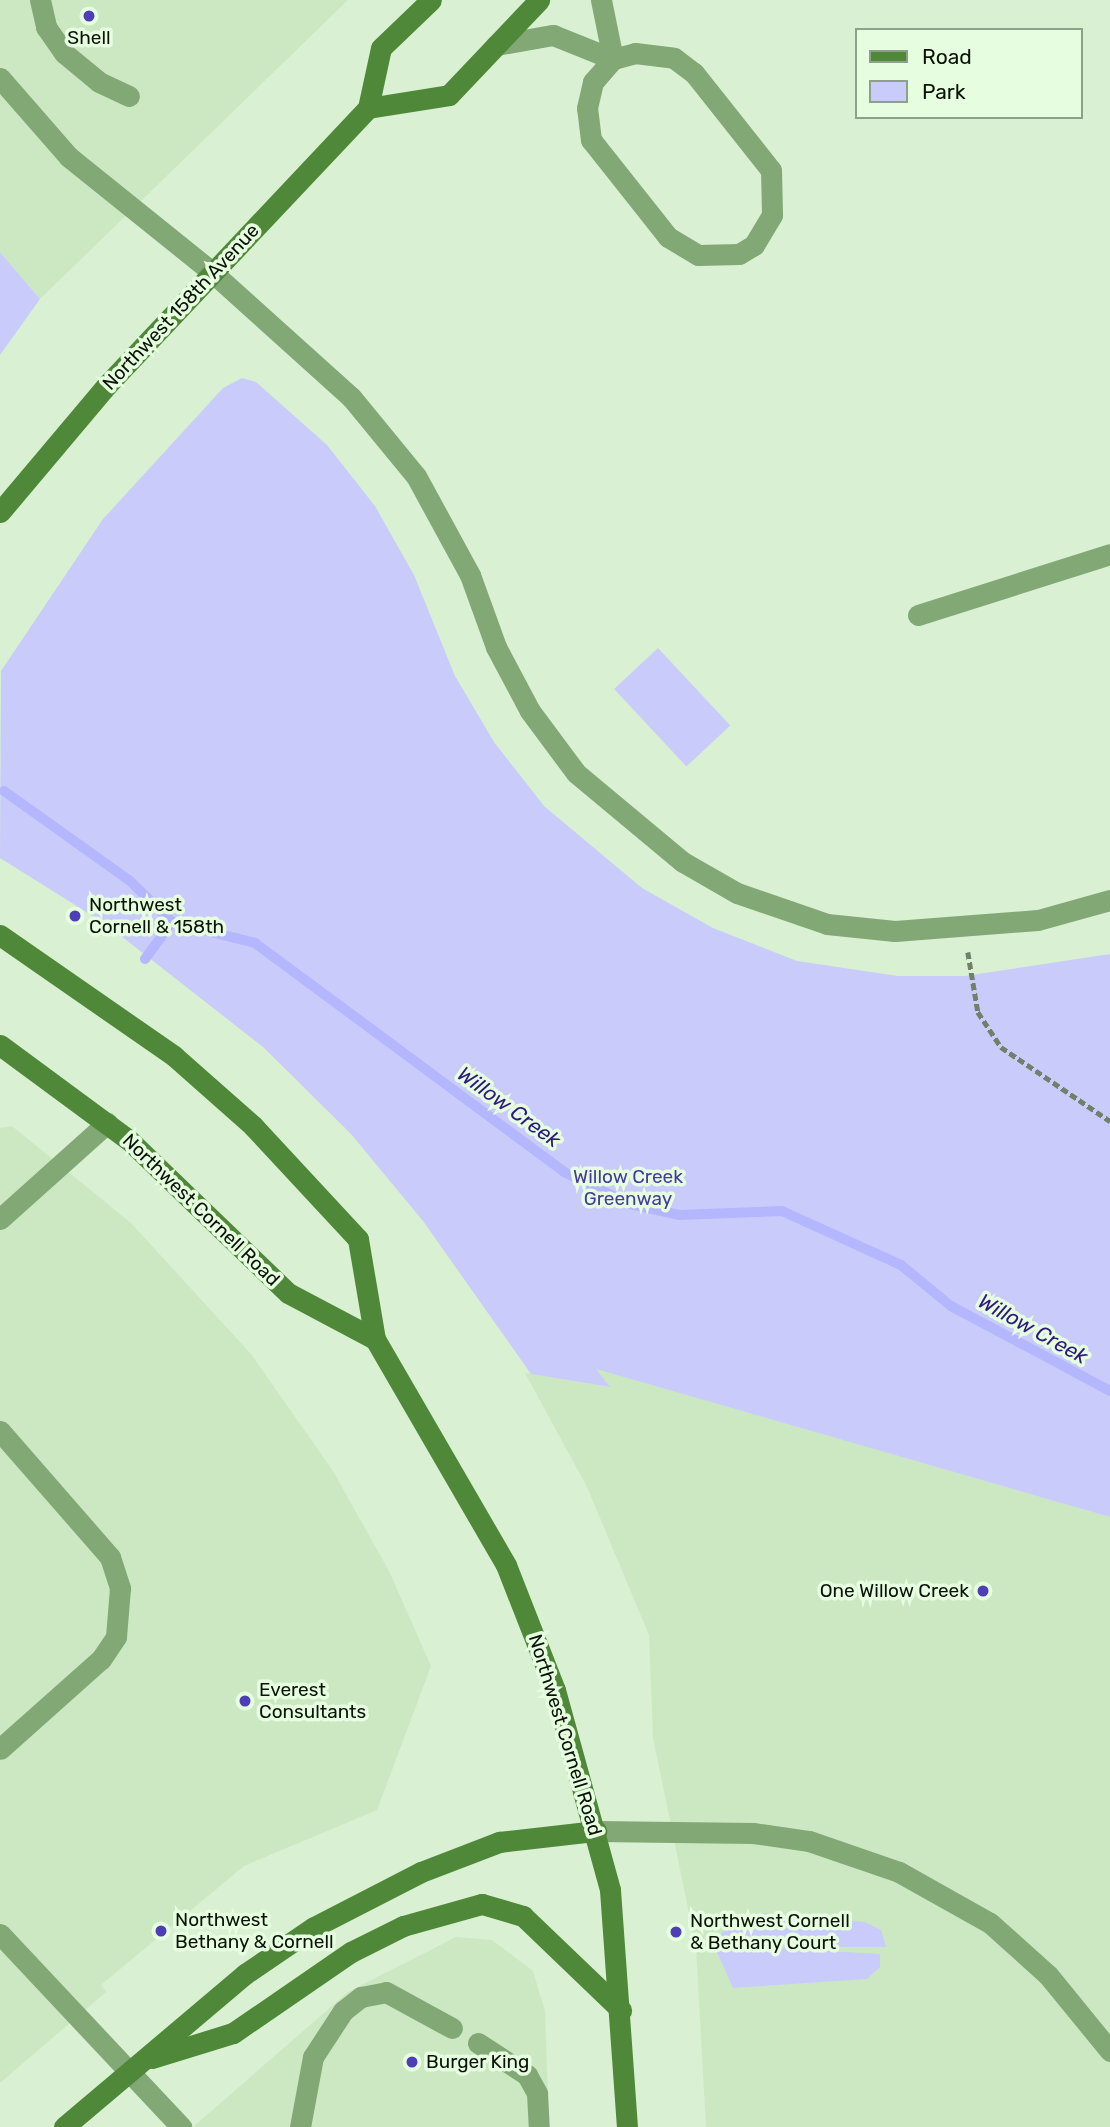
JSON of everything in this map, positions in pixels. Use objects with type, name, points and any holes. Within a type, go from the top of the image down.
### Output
[{"type":"main road","points":[[431,0],[381,48],[368,108],[449,94],[539,0]]},
{"type":"main road","name":"Northwest 158th Avenue","points":[[0,512],[212,272],[368,108]]},
{"type":"main road","name":"Northwest Cornell Road","points":[[0,935],[174,1056],[253,1126],[358,1239],[375,1339],[506,1565],[555,1690],[596,1831],[610,1890],[628,2127]]},
{"type":"main road","name":"Northwest Cornell Road","points":[[0,1045],[107,1123],[288,1293],[375,1339]]},
{"type":"main road","points":[[64,2127],[284,1945],[421,1872],[499,1842],[596,1831]]},
{"type":"main road","points":[[136,2066],[233,2033],[351,1951],[403,1926],[482,1904],[523,1916],[621,2010]]},
{"type":"street","points":[[40,0],[46,27],[64,53],[99,82],[128,96]]},
{"type":"street","points":[[601,0],[613,59]]},
{"type":"street","points":[[496,45],[553,35],[613,59],[635,52],[674,58],[761,151],[776,190],[772,215],[754,245],[720,258],[698,255],[668,237],[612,173],[592,140],[587,108],[593,82],[613,59]]},
{"type":"street","points":[[0,78],[69,157],[212,272],[351,397],[416,476],[470,575],[496,647],[530,711],[576,772],[631,825],[737,893],[827,924],[965,930],[1038,920],[1110,900]]},
{"type":"street","points":[[918,615],[1110,554]]},
{"type":"street","points":[[0,1219],[107,1123]]},
{"type":"street","points":[[0,1431],[110,1558],[120,1588],[116,1637],[101,1659],[0,1749]]},
{"type":"street","points":[[596,1831],[753,1833],[809,1841],[898,1872],[990,1923],[1048,1975],[1110,2051]]},
{"type":"street","points":[[0,1934],[74,2017],[136,2066],[180,2127]]},
{"type":"street","points":[[300,2127],[313,2057],[343,2011],[361,1997],[386,1992],[453,2028]]},
{"type":"street","points":[[478,2043],[527,2075],[537,2093],[539,2127]]},
{"type":"path","points":[[965,930],[974,1000],[1001,1047],[1110,1121]]},
{"type":"shaded area","points":[[0,0],[348,0],[40,299],[0,252]]},
{"type":"shaded area","points":[[12,1126],[131,1223],[251,1354],[333,1471],[389,1571],[431,1666],[377,1810],[244,1866],[101,1985],[106,1992],[0,2083],[0,1128]]},
{"type":"shaded area","points":[[594,1368],[1110,1517],[1110,2127],[706,2127],[696,1947],[653,1738],[649,1635],[587,1487],[525,1373],[609,1387]]},
{"type":"shaded area","points":[[456,1937],[492,1940],[533,1971],[545,2011],[549,2127],[193,2127],[348,1992]]},
{"type":"green space","points":[[0,252],[40,299],[0,355]]},
{"type":"green space","name":"Willow Creek Greenway","points":[[242,378],[256,382],[327,445],[375,506],[414,575],[455,676],[494,742],[544,806],[642,888],[713,928],[797,961],[898,976],[965,976],[1110,954],[1110,1517],[596,1369],[610,1387],[531,1374],[423,1221],[351,1134],[263,1047],[107,925],[0,858],[1,671],[103,519],[223,388]]},
{"type":"green space","points":[[658,648],[730,726],[686,766],[614,689]]},
{"type":"green space","points":[[763,1913],[865,1922],[881,1930],[886,1947],[760,1947],[880,1954],[880,1967],[867,1979],[733,1988],[715,1948],[722,1932]]},
{"type":"waterway","points":[[4,791],[129,880],[172,922]]},
{"type":"waterway","name":"Willow Creek","points":[[145,959],[172,922],[255,943],[564,1172],[630,1204],[679,1215],[782,1211],[901,1265],[951,1306],[1110,1391]]},
{"type":"place","name":"Shell","points":[[89,16]]},
{"type":"place","name":"Northwest Cornell & 158th","points":[[75,916]]},
{"type":"place","name":"One Willow Creek","points":[[983,1591]]},
{"type":"place","name":"Everest Consultants","points":[[245,1701]]},
{"type":"place","name":"Northwest Bethany & Cornell","points":[[161,1931]]},
{"type":"place","name":"Northwest Cornell & Bethany Court","points":[[676,1932]]},
{"type":"place","name":"Burger King","points":[[412,2062]]}]
